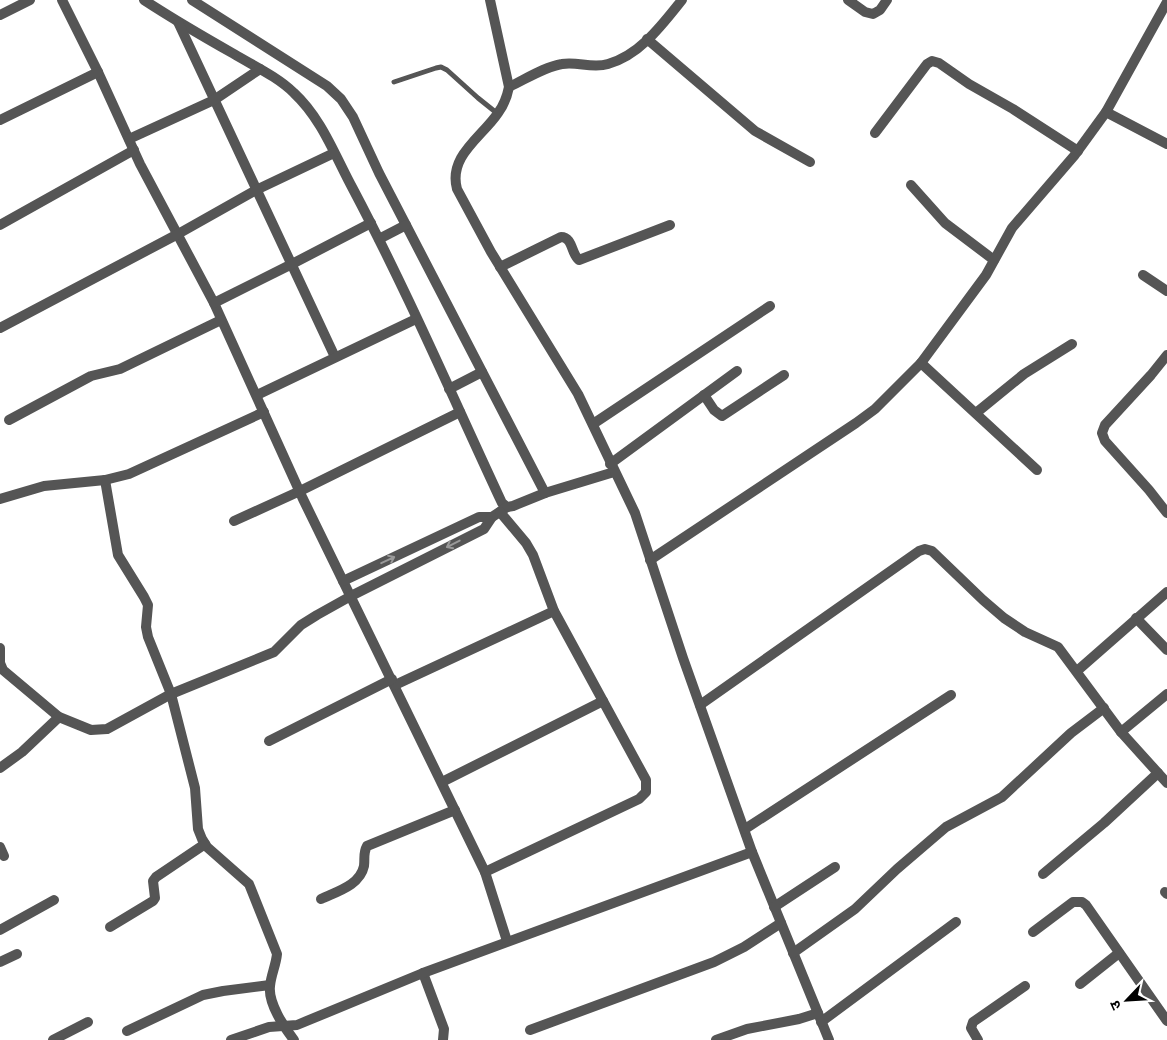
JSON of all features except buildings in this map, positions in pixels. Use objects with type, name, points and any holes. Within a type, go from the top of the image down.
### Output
[{"type":"street","points":[[0,14],[30,0]]},
{"type":"street","points":[[62,0],[134,150],[214,303],[300,491],[485,872],[507,941]]},
{"type":"street","points":[[0,648],[0,663],[3,670],[58,717],[91,730],[100,731],[107,729],[171,694],[274,652],[301,625],[351,596],[484,529],[499,512],[502,503],[416,319],[387,235],[371,223],[322,127],[308,107],[293,92],[260,69],[178,22],[144,0]]},
{"type":"street","points":[[193,0],[327,86],[341,99],[353,117],[406,225],[545,493]]},
{"type":"street","points":[[490,0],[509,87],[506,101],[498,114],[462,154],[454,180],[457,189],[500,267],[578,394],[635,513],[752,852],[828,1040]]},
{"type":"street","points":[[509,87],[548,68],[563,64],[576,63],[594,66],[618,61],[641,45],[662,26],[682,0]]},
{"type":"street","points":[[848,0],[865,12],[873,14],[880,10],[887,0]]},
{"type":"street","points":[[650,560],[856,423],[875,409],[921,363],[986,275],[1012,228],[1078,151],[1106,112],[1167,2]]},
{"type":"street","points":[[178,22],[336,357]]},
{"type":"street","points":[[648,39],[755,132],[810,162]]},
{"type":"street","points":[[875,132],[927,64],[932,61],[940,63],[969,84],[1013,109],[1078,151]]},
{"type":"street","points":[[129,139],[214,100],[260,69]]},
{"type":"street","points":[[0,120],[98,72]]},
{"type":"street","points":[[1106,112],[1167,144]]},
{"type":"street","points":[[0,225],[134,150]]},
{"type":"street","points":[[0,328],[178,234],[256,190],[334,153]]},
{"type":"street","points":[[911,185],[945,223],[994,260]]},
{"type":"street","points":[[214,303],[371,223]]},
{"type":"street","points":[[500,267],[561,237],[568,239],[576,258],[579,260],[670,224]]},
{"type":"street","points":[[387,235],[406,225]]},
{"type":"street","points":[[1143,275],[1167,291]]},
{"type":"street","points":[[593,424],[770,306]]},
{"type":"street","points":[[257,395],[416,319]]},
{"type":"street","points":[[9,420],[91,376],[120,369],[221,320]]},
{"type":"street","points":[[976,413],[1024,374],[1072,344]]},
{"type":"street","points":[[1167,355],[1105,425],[1102,433],[1111,450],[1149,490],[1167,514]]},
{"type":"street","points":[[921,363],[1037,470]]},
{"type":"street","points":[[343,581],[479,517],[499,512],[612,468],[737,371]]},
{"type":"street","points":[[449,389],[482,372]]},
{"type":"street","points":[[704,395],[714,410],[722,416],[784,375]]},
{"type":"street","points":[[0,499],[44,486],[105,480],[129,474],[264,412]]},
{"type":"street","points":[[234,521],[300,491],[460,412]]},
{"type":"street","points":[[105,480],[118,555],[148,605],[146,627],[148,637],[171,694],[194,788],[198,829],[205,844],[245,879],[253,891],[277,954],[270,985],[270,995],[284,1027],[294,1040]]},
{"type":"street","points":[[485,872],[639,799],[646,792],[646,780],[554,611],[533,555],[526,543],[499,512]]},
{"type":"street","points":[[700,705],[919,551],[925,549],[932,551],[1004,618],[1025,632],[1058,647],[1122,732],[1167,784]]},
{"type":"street","points":[[1077,671],[1167,592]]},
{"type":"street","points":[[269,742],[393,682],[554,611]]},
{"type":"street","points":[[1136,618],[1167,650]]},
{"type":"street","points":[[1122,732],[1167,694]]},
{"type":"street","points":[[745,829],[951,695]]},
{"type":"street","points":[[442,782],[603,701]]},
{"type":"street","points":[[793,953],[855,909],[897,869],[946,827],[1002,797],[1071,733],[1104,708]]},
{"type":"street","points":[[0,768],[22,752],[58,717]]},
{"type":"street","points":[[1043,874],[1104,823],[1158,773]]},
{"type":"street","points":[[321,899],[361,877],[364,852],[367,846],[455,810]]},
{"type":"street","points":[[110,927],[153,901],[155,898],[153,881],[156,877],[205,844]]},
{"type":"street","points":[[231,1040],[269,1027],[297,1025],[507,941],[752,852]]},
{"type":"street","points":[[774,907],[835,868]]},
{"type":"street","points":[[0,930],[54,900]]},
{"type":"street","points":[[1034,932],[1073,902],[1082,902],[1167,1021]]},
{"type":"street","points":[[716,1040],[766,1025],[820,1017],[956,922]]},
{"type":"street","points":[[530,1030],[714,962],[744,947],[781,923]]},
{"type":"street","points":[[1080,984],[1119,953]]},
{"type":"street","points":[[0,962],[17,954]]},
{"type":"street","points":[[423,973],[444,1029],[443,1040]]},
{"type":"street","points":[[127,1032],[203,995],[270,985]]},
{"type":"street","points":[[978,1040],[971,1028],[973,1022],[1025,986]]},
{"type":"street","points":[[53,1040],[88,1022]]},
{"type":"lane","points":[[394,82],[441,67],[447,70],[498,114]]}]
